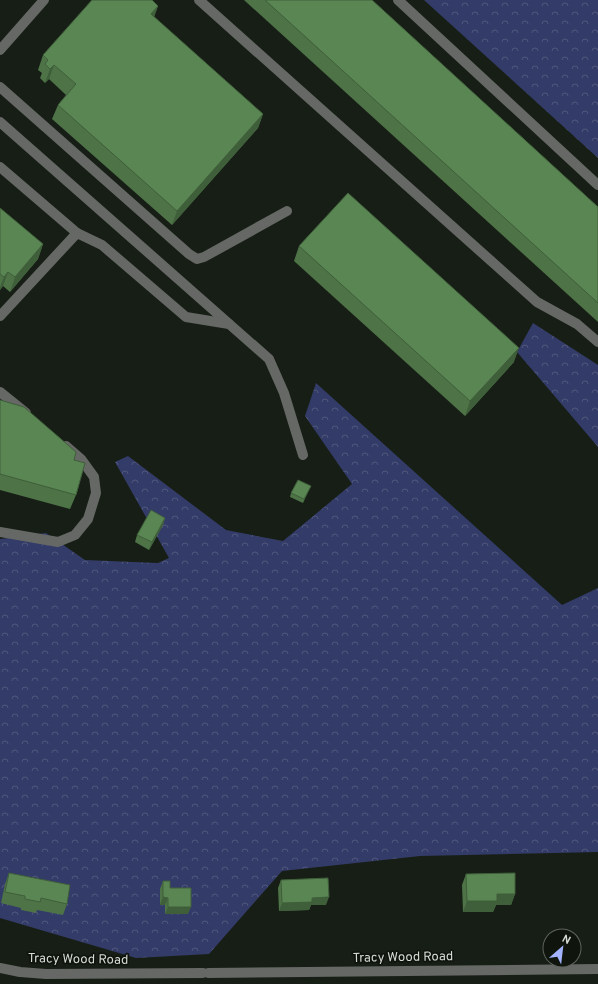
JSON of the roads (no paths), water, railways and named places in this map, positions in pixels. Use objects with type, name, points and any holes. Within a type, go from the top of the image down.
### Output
[{"type":"street","points":[[0,50],[44,0]]},
{"type":"street","points":[[199,0],[537,302],[577,324],[598,342]]},
{"type":"street","points":[[398,0],[598,185]]},
{"type":"street","points":[[0,88],[189,254],[197,259],[204,257],[287,211]]},
{"type":"street","points":[[0,122],[269,359],[284,393],[303,455]]},
{"type":"street","points":[[0,166],[77,233],[102,245],[186,317],[229,324]]},
{"type":"street","points":[[0,316],[77,233]]},
{"type":"street","points":[[0,392],[35,420]]},
{"type":"street","points":[[0,532],[58,542],[75,535],[88,519],[96,493],[94,477],[81,459],[58,440]]},
{"type":"street","name":"Tracy Wood Road","points":[[0,968],[20,972],[46,974],[598,969]]}]
